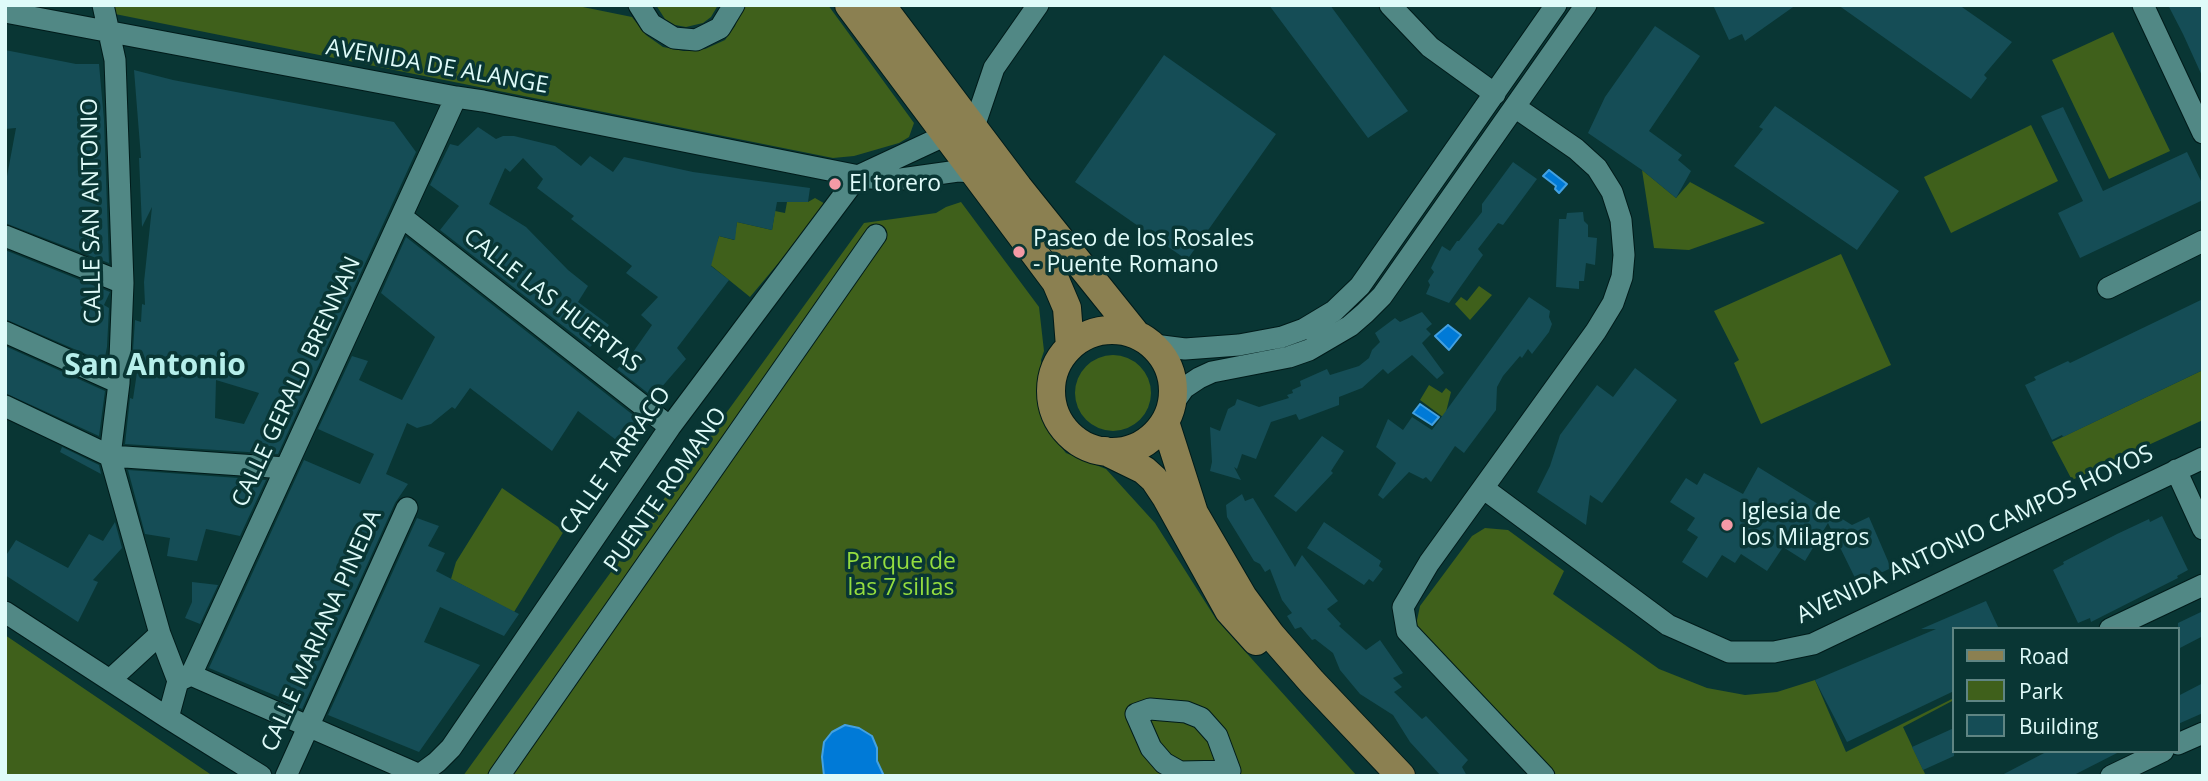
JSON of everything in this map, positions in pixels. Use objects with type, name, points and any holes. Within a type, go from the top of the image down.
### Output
[{"type":"main road","points":[[849,5],[1056,282],[1067,309],[1070,347]]},
{"type":"main road","points":[[881,5],[1018,187],[1169,366],[1173,383],[1168,413],[1195,513],[1243,597],[1271,635],[1401,776]]},
{"type":"main road","points":[[1145,340],[1120,330],[1098,331],[1085,335],[1070,347],[1059,362],[1054,376],[1051,396],[1056,416],[1069,434],[1086,446],[1105,451],[1144,470],[1154,479],[1229,611],[1377,776]]},
{"type":"main road","points":[[1105,451],[1140,446],[1151,438],[1168,413]]},
{"type":"street","name":"CALLE SAN ANTONIO","points":[[103,5],[115,60],[123,283],[119,383],[110,456],[160,634],[184,678]]},
{"type":"street","points":[[639,5],[651,23],[674,38],[696,40],[720,28],[734,5]]},
{"type":"street","points":[[974,127],[995,68],[1038,5]]},
{"type":"street","points":[[1390,5],[1430,47],[1495,94]]},
{"type":"street","points":[[1145,340],[1185,349],[1239,345],[1282,337],[1304,329],[1334,311],[1360,286],[1556,5]]},
{"type":"street","points":[[1168,413],[1184,388],[1199,378],[1212,372],[1289,357],[1331,339],[1350,326],[1382,296],[1586,5]]},
{"type":"street","points":[[2143,5],[2195,96],[2203,133]]},
{"type":"street","name":"AVENIDA DE ALANGE","points":[[5,12],[497,103],[859,176],[880,179],[958,171],[973,172]]},
{"type":"street","name":"CALLE GERALD BRENNAN","points":[[168,718],[184,678],[286,468],[456,97]]},
{"type":"street","points":[[1515,107],[1576,149],[1597,168],[1612,192],[1621,220],[1624,255],[1622,277],[1614,303],[1596,331],[1429,562],[1403,607],[1407,631],[1544,776]]},
{"type":"street","points":[[859,176],[946,135],[971,149],[1018,187]]},
{"type":"street","name":"CALLE TARRACO","points":[[419,775],[451,748],[465,729],[670,427],[859,176]]},
{"type":"street","name":"CALLE LAS HUERTAS","points":[[402,216],[670,427]]},
{"type":"street","name":"PUENTE ROMANO","points":[[499,776],[877,234]]},
{"type":"street","points":[[5,236],[123,283]]},
{"type":"street","points":[[2108,288],[2203,241]]},
{"type":"street","points":[[5,332],[119,383]]},
{"type":"street","points":[[5,406],[110,456],[286,468]]},
{"type":"street","name":"AVENIDA ANTONIO CAMPOS HOYOS","points":[[1483,488],[1668,625],[1729,652],[1774,652],[1813,643],[2203,458]]},
{"type":"street","points":[[2176,470],[2203,529]]},
{"type":"street","name":"CALLE MARIANA PINEDA","points":[[286,776],[407,508]]},
{"type":"street","points":[[2114,627],[2203,585]]},
{"type":"street","points":[[5,612],[261,776]]},
{"type":"street","points":[[110,680],[160,634]]},
{"type":"street","points":[[184,678],[308,726],[419,775]]},
{"type":"street","points":[[2180,743],[2203,733]]},
{"type":"street","points":[[2111,776],[2133,757],[2153,753]]},
{"type":"green space","points":[[114,5],[573,5],[632,17],[646,35],[663,47],[684,51],[705,49],[725,40],[735,26],[742,5],[828,5],[914,123],[909,137],[899,143],[854,156],[833,158],[115,14]]},
{"type":"green space","points":[[656,5],[718,5],[711,17],[703,23],[686,27],[665,19]]},
{"type":"green space","points":[[2113,32],[2170,151],[2109,179],[2052,60]]},
{"type":"green space","points":[[2031,125],[2058,181],[1951,233],[1924,177]]},
{"type":"green space","points":[[1642,170],[1676,198],[1690,182],[1765,223],[1689,250],[1654,248]]},
{"type":"green space","points":[[815,198],[827,205],[750,297],[666,229],[717,242],[719,236],[734,240],[737,222],[772,230],[775,211],[785,213],[787,202],[808,202]]},
{"type":"green space","name":"Parque de las 7 sillas","points":[[961,202],[1039,307],[1044,351],[1041,360],[1057,442],[1066,453],[1106,469],[1155,523],[1216,619],[1357,776],[463,776],[864,223],[936,213]]},
{"type":"green space","points":[[1841,254],[1891,365],[1761,424],[1734,363],[1739,360],[1714,311]]},
{"type":"green space","points":[[1479,286],[1492,295],[1470,320],[1455,304],[1461,297],[1467,301]]},
{"type":"green space","points":[[1106,355],[1120,355],[1134,361],[1145,372],[1151,393],[1148,408],[1140,420],[1120,431],[1106,431],[1092,425],[1081,414],[1075,400],[1075,386],[1081,372],[1092,361]]},
{"type":"green space","points":[[2203,370],[2203,420],[2072,480],[2052,442]]},
{"type":"green space","points":[[1429,385],[1442,393],[1446,388],[1451,392],[1443,417],[1420,400]]},
{"type":"green space","points":[[502,488],[564,531],[514,612],[451,579],[456,562]]},
{"type":"green space","points":[[1485,528],[1508,530],[1564,571],[1553,594],[1659,669],[1707,688],[1745,695],[1777,692],[1815,680],[1846,752],[1952,699],[1903,727],[1926,776],[1554,776],[1426,641],[1416,625],[1420,606],[1472,536]]},
{"type":"green space","points":[[5,635],[213,776],[5,776]]},
{"type":"water","points":[[1549,170],[1567,184],[1559,193],[1555,189],[1556,186],[1543,176]]},
{"type":"water","points":[[1448,325],[1461,335],[1449,350],[1435,336]]},
{"type":"water","points":[[1420,404],[1439,417],[1432,425],[1413,413]]},
{"type":"water","points":[[845,725],[859,728],[872,736],[877,748],[877,761],[884,776],[824,776],[824,742],[832,732]]},
{"type":"building","points":[[1269,5],[1330,5],[1408,111],[1368,138]]},
{"type":"building","points":[[1713,5],[1796,5],[1745,41],[1742,34],[1729,40]]},
{"type":"building","points":[[1838,5],[1959,5],[2012,42],[1984,75],[1987,78],[1971,99]]},
{"type":"building","points":[[2168,5],[2203,5],[2203,78],[2183,34]]},
{"type":"building","points":[[1655,26],[1700,56],[1649,131],[1682,155],[1678,160],[1691,171],[1676,198],[1642,170],[1588,133],[1605,97]]},
{"type":"building","points":[[5,50],[76,64],[99,64],[104,120],[109,263],[5,223],[5,187],[16,128],[5,129]]},
{"type":"building","points":[[1164,55],[1276,134],[1187,260],[1075,182]]},
{"type":"building","points":[[134,70],[173,80],[394,122],[416,152],[278,454],[125,444],[130,398],[133,399],[140,352],[133,350],[135,320],[141,322],[142,304],[145,305],[144,282],[152,207],[142,227],[141,158]],"holes":[[[216,380],[259,393],[244,424],[215,418]]]},
{"type":"building","points":[[1775,106],[1899,191],[1857,250],[1734,166],[1763,129],[1759,127]]},
{"type":"building","points":[[2063,107],[2103,191],[2187,152],[2203,185],[2203,200],[2080,258],[2058,213],[2083,201],[2041,116]]},
{"type":"building","points":[[478,127],[496,139],[514,136],[555,146],[581,166],[590,156],[613,172],[624,157],[693,172],[810,188],[808,202],[777,202],[772,230],[737,222],[735,240],[719,236],[711,266],[729,280],[677,348],[686,359],[653,397],[617,369],[631,355],[652,325],[641,315],[658,297],[626,273],[632,266],[571,219],[574,216],[537,188],[543,179],[523,158],[510,172],[505,168],[489,204],[526,227],[568,270],[588,286],[578,302],[609,325],[590,347],[440,230],[459,206],[430,185],[450,144],[458,146]]},
{"type":"building","points":[[1513,162],[1537,179],[1503,225],[1498,223],[1478,249],[1483,255],[1449,303],[1426,294],[1430,285],[1428,281],[1434,272],[1431,268],[1442,246],[1450,251],[1459,241],[1482,212],[1482,204]]},
{"type":"building","points":[[1583,212],[1584,221],[1588,225],[1588,237],[1597,238],[1595,265],[1586,263],[1584,281],[1579,281],[1579,289],[1556,287],[1559,219],[1566,219],[1567,213]]},
{"type":"building","points":[[406,237],[642,422],[628,449],[578,411],[552,451],[470,388],[455,409],[452,407],[431,424],[417,428],[407,423],[386,474],[408,484],[395,503],[302,709],[209,668],[304,460],[360,484],[374,454],[318,429],[352,356],[368,361],[359,380],[402,400],[435,337],[381,293]]},
{"type":"building","points":[[5,250],[110,292],[104,305],[109,308],[104,362],[5,319]]},
{"type":"building","points":[[1529,297],[1550,311],[1552,324],[1532,354],[1528,349],[1503,376],[1497,387],[1496,410],[1464,453],[1455,446],[1431,482],[1426,477],[1423,479],[1409,472],[1383,499],[1378,495],[1396,463],[1376,447],[1388,419],[1403,430],[1412,417],[1432,430]]},
{"type":"building","points":[[2203,299],[2203,370],[2052,440],[2025,385],[2036,380],[2034,377],[2068,361],[2070,363]]},
{"type":"building","points":[[1422,312],[1432,324],[1426,329],[1431,334],[1422,343],[1444,373],[1437,379],[1412,355],[1388,374],[1383,369],[1362,388],[1339,397],[1339,405],[1299,420],[1296,414],[1271,422],[1256,459],[1242,454],[1237,469],[1234,467],[1241,480],[1210,471],[1210,427],[1220,431],[1228,409],[1235,405],[1237,399],[1259,407],[1289,398],[1287,395],[1293,393],[1292,390],[1301,386],[1300,381],[1327,369],[1330,375],[1359,366],[1369,358],[1380,342],[1375,333],[1395,318],[1400,322]]},
{"type":"building","points":[[5,346],[105,391],[99,436],[5,393]]},
{"type":"building","points":[[1635,368],[1677,400],[1602,503],[1590,495],[1586,525],[1537,492],[1550,466],[1560,435],[1597,385],[1613,397]]},
{"type":"building","points":[[1322,436],[1344,451],[1331,471],[1333,473],[1296,512],[1274,496]]},
{"type":"building","points":[[62,447],[99,465],[101,474],[60,452]]},
{"type":"building","name":"Iglesia de los Milagros","points":[[1758,467],[1852,525],[1869,517],[1891,568],[1858,584],[1828,523],[1805,561],[1783,547],[1767,571],[1741,554],[1735,563],[1722,555],[1707,578],[1682,562],[1698,537],[1687,530],[1695,518],[1670,502],[1686,478],[1697,485],[1704,473],[1743,494]]},
{"type":"building","points":[[128,470],[266,480],[240,536],[206,529],[197,561],[167,556],[170,538],[145,534]]},
{"type":"building","points":[[1242,494],[1245,501],[1253,498],[1295,567],[1302,555],[1338,601],[1327,609],[1341,624],[1339,626],[1366,650],[1380,640],[1403,673],[1393,678],[1402,687],[1394,692],[1422,719],[1426,716],[1468,760],[1462,767],[1467,776],[1441,776],[1410,742],[1393,715],[1360,694],[1340,670],[1333,653],[1315,639],[1312,640],[1301,627],[1295,629],[1287,616],[1292,613],[1282,600],[1270,569],[1265,572],[1260,564],[1254,561],[1227,517],[1226,505]]},
{"type":"building","points":[[2162,516],[2188,570],[2177,576],[2178,578],[2091,622],[2090,618],[2078,623],[2053,570],[2117,534]]},
{"type":"building","points":[[417,518],[439,526],[428,546],[445,553],[436,571],[519,614],[504,636],[440,607],[424,642],[480,665],[419,752],[328,715]]},
{"type":"building","points":[[115,522],[122,548],[93,580],[98,582],[78,622],[5,575],[5,557],[16,540],[68,568],[89,534],[103,541]]},
{"type":"building","points":[[1324,522],[1381,561],[1379,566],[1383,569],[1373,582],[1369,579],[1364,585],[1307,548]]},
{"type":"building","points":[[192,582],[218,585],[200,624],[185,618],[192,602]]},
{"type":"building","points":[[1986,601],[1998,627],[1952,627],[1952,692],[1847,742],[1815,680],[1936,629],[1921,629]]},
{"type":"building","points":[[2203,611],[2203,636],[2180,648],[2178,623]]},
{"type":"building","points":[[2203,683],[2203,713],[2180,723],[2180,695]]},
{"type":"building","points":[[1952,729],[1954,756],[1923,770],[1912,747]]},
{"type":"building","points":[[2044,753],[2117,753],[2072,776],[2000,776]]},
{"type":"place","name":"El torero","points":[[835,184]]},
{"type":"place","name":"Paseo de los Rosales - Puente Romano","points":[[1019,252]]},
{"type":"place","name":"Iglesia de los Milagros","points":[[1727,525]]},
{"type":"district","name":"San Antonio","points":[[155,366]]}]
